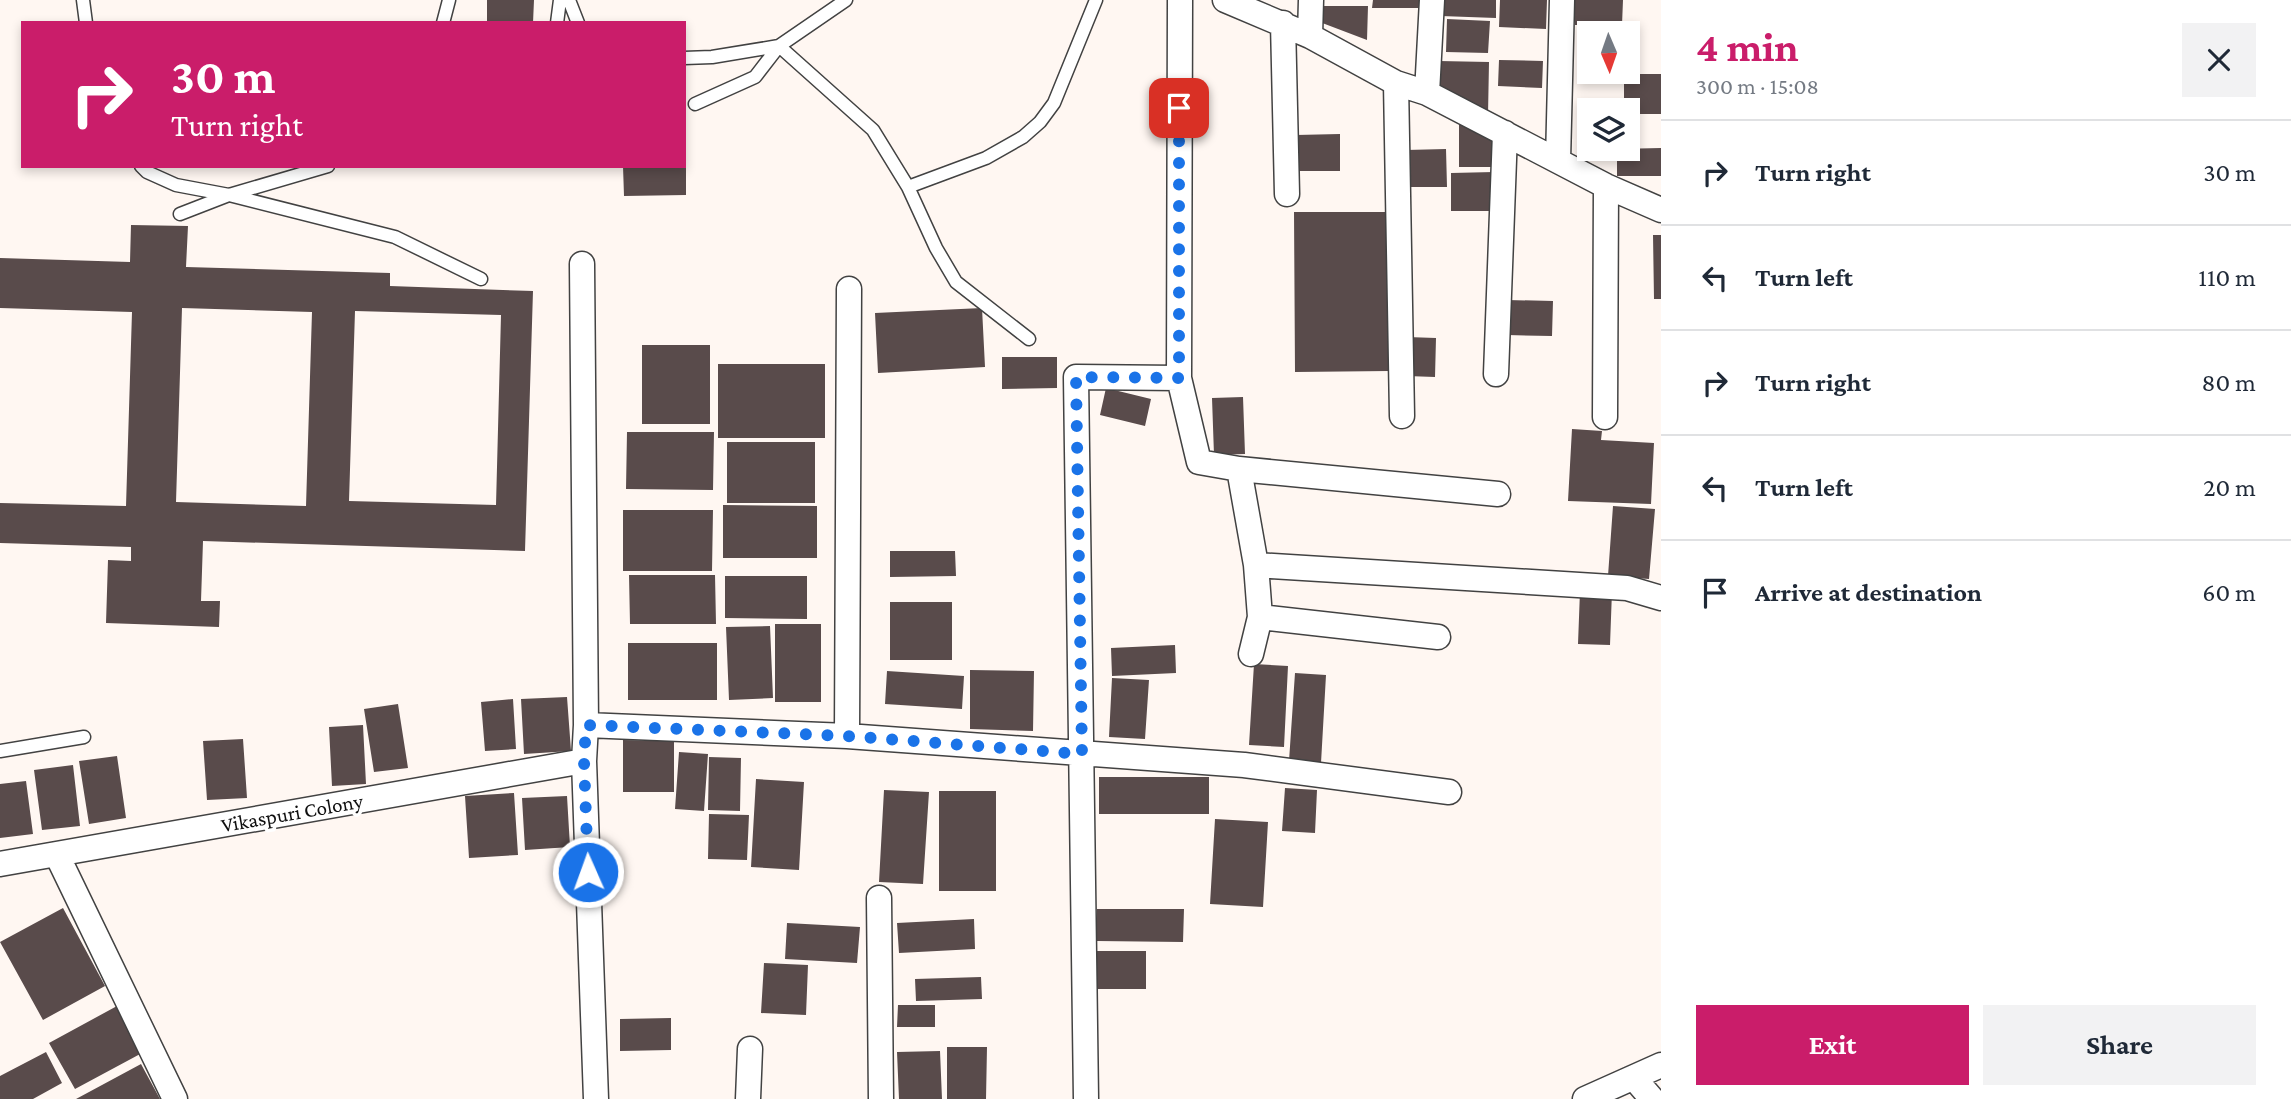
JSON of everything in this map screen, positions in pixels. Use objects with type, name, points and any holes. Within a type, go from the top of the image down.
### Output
[{"type":"street","points":[[1180,0],[1179,378],[1199,462],[1239,469],[1498,494]]},
{"type":"street","points":[[1226,0],[1310,36],[1396,83],[1427,93],[1606,186],[1661,210]]},
{"type":"street","points":[[1310,36],[1311,0]]},
{"type":"street","points":[[1427,93],[1432,0]]},
{"type":"street","points":[[1558,161],[1562,0]]},
{"type":"street","points":[[1283,23],[1287,194]]},
{"type":"street","points":[[1396,83],[1402,416]]},
{"type":"street","points":[[1496,374],[1505,133]]},
{"type":"street","points":[[1605,418],[1606,186]]},
{"type":"street","points":[[582,264],[586,725],[584,761],[592,1097]]},
{"type":"street","points":[[847,736],[849,289]]},
{"type":"street","points":[[1086,1099],[1076,377],[1179,378]]},
{"type":"street","points":[[1239,469],[1256,565],[1259,617],[1251,654]]},
{"type":"street","points":[[1256,565],[1627,588],[1661,598]]},
{"type":"street","points":[[1259,617],[1438,637]]},
{"type":"street","points":[[586,725],[847,736],[1244,765],[1449,792]]},
{"type":"street","name":"Vikaspuri Colony","points":[[0,864],[584,761]]},
{"type":"street","points":[[57,855],[176,1099]]},
{"type":"street","points":[[879,898],[881,1099]]},
{"type":"street","points":[[748,1099],[750,1049]]},
{"type":"street","points":[[1584,1099],[1661,1065]]},
{"type":"street","points":[[1634,1078],[1652,1099]]},
{"type":"lane","points":[[83,0],[86,21]]},
{"type":"lane","points":[[444,21],[449,0]]},
{"type":"lane","points":[[557,21],[560,0]]},
{"type":"lane","points":[[569,0],[577,21]]},
{"type":"lane","points":[[695,104],[755,77],[779,46],[846,0]]},
{"type":"lane","points":[[908,187],[986,158],[1023,137],[1040,122],[1054,103],[1096,0]]},
{"type":"lane","points":[[686,58],[712,57],[779,46]]},
{"type":"lane","points":[[779,46],[873,131],[908,187],[936,248],[956,282],[1029,338]]},
{"type":"lane","points":[[143,168],[176,185],[229,195],[395,237],[481,279]]},
{"type":"lane","points":[[180,214],[229,195],[321,168]]},
{"type":"lane","points":[[0,751],[84,737]]},
{"type":"building","points":[[487,0],[534,0],[533,21],[487,21]]},
{"type":"building","points":[[1373,0],[1421,0],[1421,8],[1372,8]]},
{"type":"building","points":[[1441,0],[1496,0],[1496,18],[1441,16]]},
{"type":"building","points":[[1500,0],[1547,0],[1546,29],[1499,27]]},
{"type":"building","points":[[1575,0],[1623,0],[1622,21],[1577,21],[1575,25]]},
{"type":"building","points":[[1316,6],[1368,6],[1367,40],[1317,21]]},
{"type":"building","points":[[1447,19],[1490,21],[1488,53],[1446,52]]},
{"type":"building","points":[[1499,60],[1543,61],[1542,88],[1498,86]]},
{"type":"building","points":[[1439,61],[1489,62],[1488,115],[1439,90]]},
{"type":"building","points":[[1640,74],[1661,74],[1661,114],[1640,114],[1640,98],[1624,98],[1624,84],[1640,84]]},
{"type":"building","points":[[1459,117],[1493,132],[1494,167],[1459,167]]},
{"type":"building","points":[[1340,134],[1340,171],[1297,171],[1296,135]]},
{"type":"building","points":[[1640,148],[1661,148],[1661,176],[1617,176],[1617,161],[1640,161]]},
{"type":"building","points":[[1446,149],[1447,187],[1406,187],[1406,150]]},
{"type":"building","points":[[623,168],[686,168],[686,195],[624,196]]},
{"type":"building","points":[[1494,172],[1494,211],[1451,211],[1451,173]]},
{"type":"building","points":[[1294,212],[1387,212],[1389,371],[1295,372]]},
{"type":"building","points":[[131,225],[188,226],[186,267],[390,273],[390,286],[533,291],[525,551],[203,541],[201,601],[220,601],[219,627],[106,623],[108,560],[131,561],[131,547],[0,543],[0,503],[126,506],[132,312],[0,308],[0,258],[130,262]],"holes":[[[182,308],[312,312],[306,506],[176,502]],[[355,311],[501,315],[496,505],[349,501]]]},
{"type":"building","points":[[1653,235],[1661,235],[1661,299],[1654,299]]},
{"type":"building","points":[[1507,300],[1553,301],[1552,336],[1507,335]]},
{"type":"building","points":[[982,308],[985,367],[878,373],[875,313]]},
{"type":"building","points":[[1407,337],[1436,338],[1435,377],[1407,376]]},
{"type":"building","points":[[642,345],[710,345],[710,424],[642,424]]},
{"type":"building","points":[[1002,357],[1057,357],[1057,388],[1002,389]]},
{"type":"building","points":[[718,364],[825,364],[825,438],[718,438]]},
{"type":"building","points":[[1106,388],[1151,399],[1145,426],[1100,415]]},
{"type":"building","points":[[1243,397],[1245,454],[1214,455],[1212,398]]},
{"type":"building","points":[[1572,429],[1602,431],[1601,440],[1654,443],[1651,504],[1568,501]]},
{"type":"building","points":[[627,432],[714,432],[713,490],[626,489]]},
{"type":"building","points":[[727,442],[815,442],[815,503],[727,503]]},
{"type":"building","points":[[723,505],[817,506],[817,558],[723,558]]},
{"type":"building","points":[[1613,506],[1655,509],[1649,579],[1608,576]]},
{"type":"building","points":[[623,510],[713,510],[712,571],[623,571]]},
{"type":"building","points":[[890,551],[955,551],[956,576],[890,577]]},
{"type":"building","points":[[629,575],[715,575],[716,624],[630,624]]},
{"type":"building","points":[[725,576],[807,576],[807,619],[725,618]]},
{"type":"building","points":[[1580,591],[1612,591],[1610,645],[1578,644]]},
{"type":"building","points":[[890,602],[952,602],[952,660],[890,660]]},
{"type":"building","points":[[775,624],[821,624],[821,702],[775,702]]},
{"type":"building","points":[[770,626],[773,698],[729,700],[726,627]]},
{"type":"building","points":[[628,643],[717,643],[717,700],[628,700]]},
{"type":"building","points":[[1175,645],[1176,673],[1112,676],[1111,648]]},
{"type":"building","points":[[1254,664],[1288,666],[1284,747],[1249,745]]},
{"type":"building","points":[[970,670],[1034,671],[1033,731],[970,729]]},
{"type":"building","points":[[887,671],[964,676],[962,709],[885,704]]},
{"type":"building","points":[[1295,673],[1326,675],[1321,763],[1289,761]]},
{"type":"building","points":[[1112,678],[1149,680],[1145,739],[1109,737]]},
{"type":"building","points":[[567,697],[571,751],[524,754],[521,699]]},
{"type":"building","points":[[513,699],[516,749],[485,751],[481,702]]},
{"type":"building","points":[[398,704],[408,768],[374,772],[364,709]]},
{"type":"building","points":[[363,725],[366,784],[332,786],[329,727]]},
{"type":"building","points":[[243,739],[247,798],[207,800],[203,741]]},
{"type":"building","points":[[623,740],[674,741],[674,792],[623,792]]},
{"type":"building","points":[[679,752],[708,754],[704,811],[675,809]]},
{"type":"building","points":[[117,756],[126,818],[89,824],[79,761]]},
{"type":"building","points":[[709,757],[741,758],[740,811],[708,810]]},
{"type":"building","points":[[73,765],[80,826],[42,830],[34,770]]},
{"type":"building","points":[[1099,777],[1209,777],[1209,814],[1099,814]]},
{"type":"building","points":[[756,779],[804,782],[799,870],[751,867]]},
{"type":"building","points":[[26,781],[33,834],[0,838],[0,784]]},
{"type":"building","points":[[1285,788],[1317,790],[1315,833],[1282,831]]},
{"type":"building","points":[[884,790],[929,792],[923,884],[879,882]]},
{"type":"building","points":[[939,791],[996,791],[996,891],[939,891]]},
{"type":"building","points":[[514,793],[518,855],[469,858],[465,796]]},
{"type":"building","points":[[567,796],[570,847],[525,850],[522,798]]},
{"type":"building","points":[[709,814],[749,815],[747,860],[708,859]]},
{"type":"building","points":[[1215,819],[1268,822],[1263,907],[1210,904]]},
{"type":"building","points":[[63,908],[105,986],[43,1020],[0,942]]},
{"type":"building","points":[[1097,909],[1184,909],[1183,942],[1097,941]]},
{"type":"building","points":[[974,919],[975,949],[899,953],[897,923]]},
{"type":"building","points":[[787,923],[860,927],[857,963],[785,959]]},
{"type":"building","points":[[1095,951],[1146,951],[1146,989],[1096,989]]},
{"type":"building","points":[[764,963],[808,965],[806,1015],[761,1013]]},
{"type":"building","points":[[981,977],[982,999],[916,1001],[915,979]]},
{"type":"building","points":[[898,1005],[935,1005],[935,1027],[897,1027]]},
{"type":"building","points":[[117,1006],[142,1053],[75,1089],[49,1043]]},
{"type":"building","points":[[671,1018],[671,1050],[620,1051],[620,1019]]},
{"type":"building","points":[[947,1047],[987,1047],[986,1099],[947,1099]]},
{"type":"building","points":[[940,1051],[942,1099],[899,1099],[897,1052]]},
{"type":"building","points":[[46,1052],[62,1083],[33,1099],[0,1099],[0,1076]]},
{"type":"building","points":[[141,1064],[160,1099],[76,1099]]},
{"type":"route","points":[[588,872],[584,761],[586,725],[847,736],[1082,754],[1076,377],[1179,378],[1179,108]]}]
